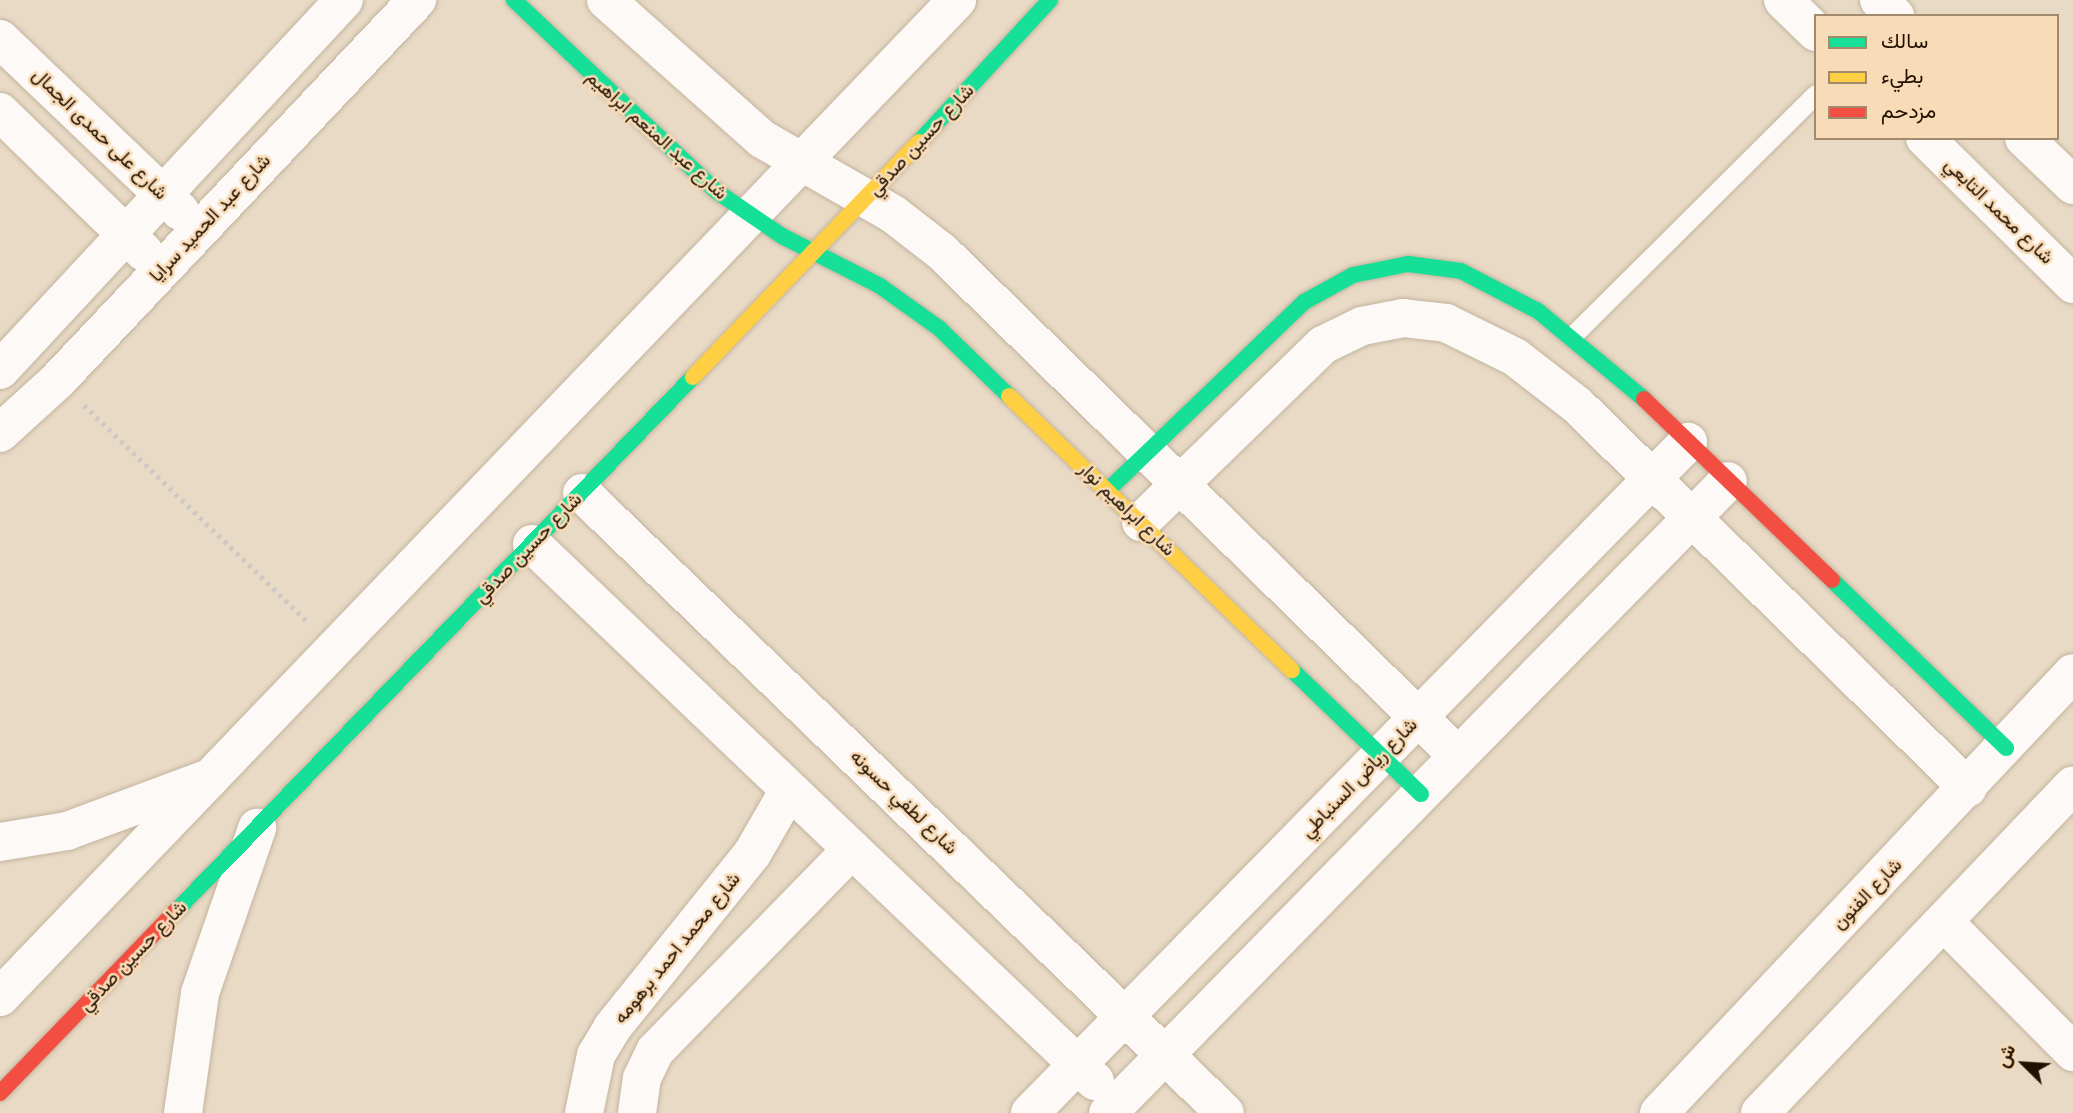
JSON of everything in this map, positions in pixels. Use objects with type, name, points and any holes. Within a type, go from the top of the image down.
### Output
[{"type":"street","points":[[0,370],[344,0]]},
{"type":"street","name":"شارع عبد الحميد سرايا","points":[[0,433],[58,380],[417,0]]},
{"type":"street","name":"شارع عبد المنعم ابراهيم","points":[[514,0],[682,162],[752,217],[813,254]]},
{"type":"street","points":[[607,0],[724,110],[803,165],[866,199],[942,252],[1458,756]]},
{"type":"street","points":[[0,997],[803,165],[957,0]]},
{"type":"street","name":"شارع حسين صدقي","points":[[0,1093],[866,199],[1051,0]]},
{"type":"street","points":[[1783,0],[1814,30]]},
{"type":"street","points":[[1879,0],[1893,14]]},
{"type":"street","name":"شارع على حمدى الجمال","points":[[0,39],[199,229]]},
{"type":"street","points":[[0,112],[162,269]]},
{"type":"street","name":"شارع محمد التابعي","points":[[1927,140],[2073,285]]},
{"type":"street","points":[[2026,140],[2073,185]]},
{"type":"street","name":"شارع ابراهيم نوار","points":[[813,254],[880,286],[931,321],[1421,794]]},
{"type":"street","points":[[1108,490],[1304,302],[1353,275],[1408,264],[1461,271],[1573,335],[2006,748]]},
{"type":"street","points":[[1141,522],[1324,345],[1362,326],[1403,318],[1446,323],[1515,357],[1577,405],[1968,788]]},
{"type":"street","name":"شارع رياض السنباطي","points":[[1030,1113],[1688,442]]},
{"type":"street","points":[[532,544],[1078,1064],[1118,1110],[1166,1054],[1728,481]]},
{"type":"street","name":"شارع لطفي حسونه","points":[[582,493],[1225,1113]]},
{"type":"street","name":"شارع الفنون","points":[[1659,1113],[2006,748],[2073,673]]},
{"type":"street","points":[[0,842],[67,831],[213,777]]},
{"type":"street","points":[[1760,1113],[1945,923],[2073,786]]},
{"type":"street","name":"شارع محمد احمد برهومه","points":[[584,1113],[596,1055],[612,1028],[752,854],[789,790]]},
{"type":"street","points":[[183,1113],[200,993],[257,828]]},
{"type":"street","points":[[637,1113],[642,1078],[655,1051],[852,849]]},
{"type":"street","points":[[1945,923],[2073,1052]]},
{"type":"lane","points":[[1573,335],[1814,96]]},
{"type":"path","points":[[58,380],[336,649]]},
{"type":"traffic: fast","points":[[514,0],[716,191],[782,236],[880,286],[940,329],[1009,396]]},
{"type":"traffic: fast","points":[[919,142],[1050,0]]},
{"type":"traffic: fast","points":[[1108,490],[1304,302],[1353,275],[1408,264],[1461,271],[1538,311],[1644,399]]},
{"type":"traffic: fast","points":[[177,910],[693,377]]},
{"type":"traffic: fast","points":[[1832,580],[2006,748]]},
{"type":"traffic: fast","points":[[1292,670],[1421,794]]},
{"type":"traffic: slow","points":[[693,377],[919,142]]},
{"type":"traffic: slow","points":[[1009,396],[1292,670]]},
{"type":"traffic: jam","points":[[1644,399],[1832,580]]},
{"type":"traffic: jam","points":[[0,1093],[177,910]]}]
